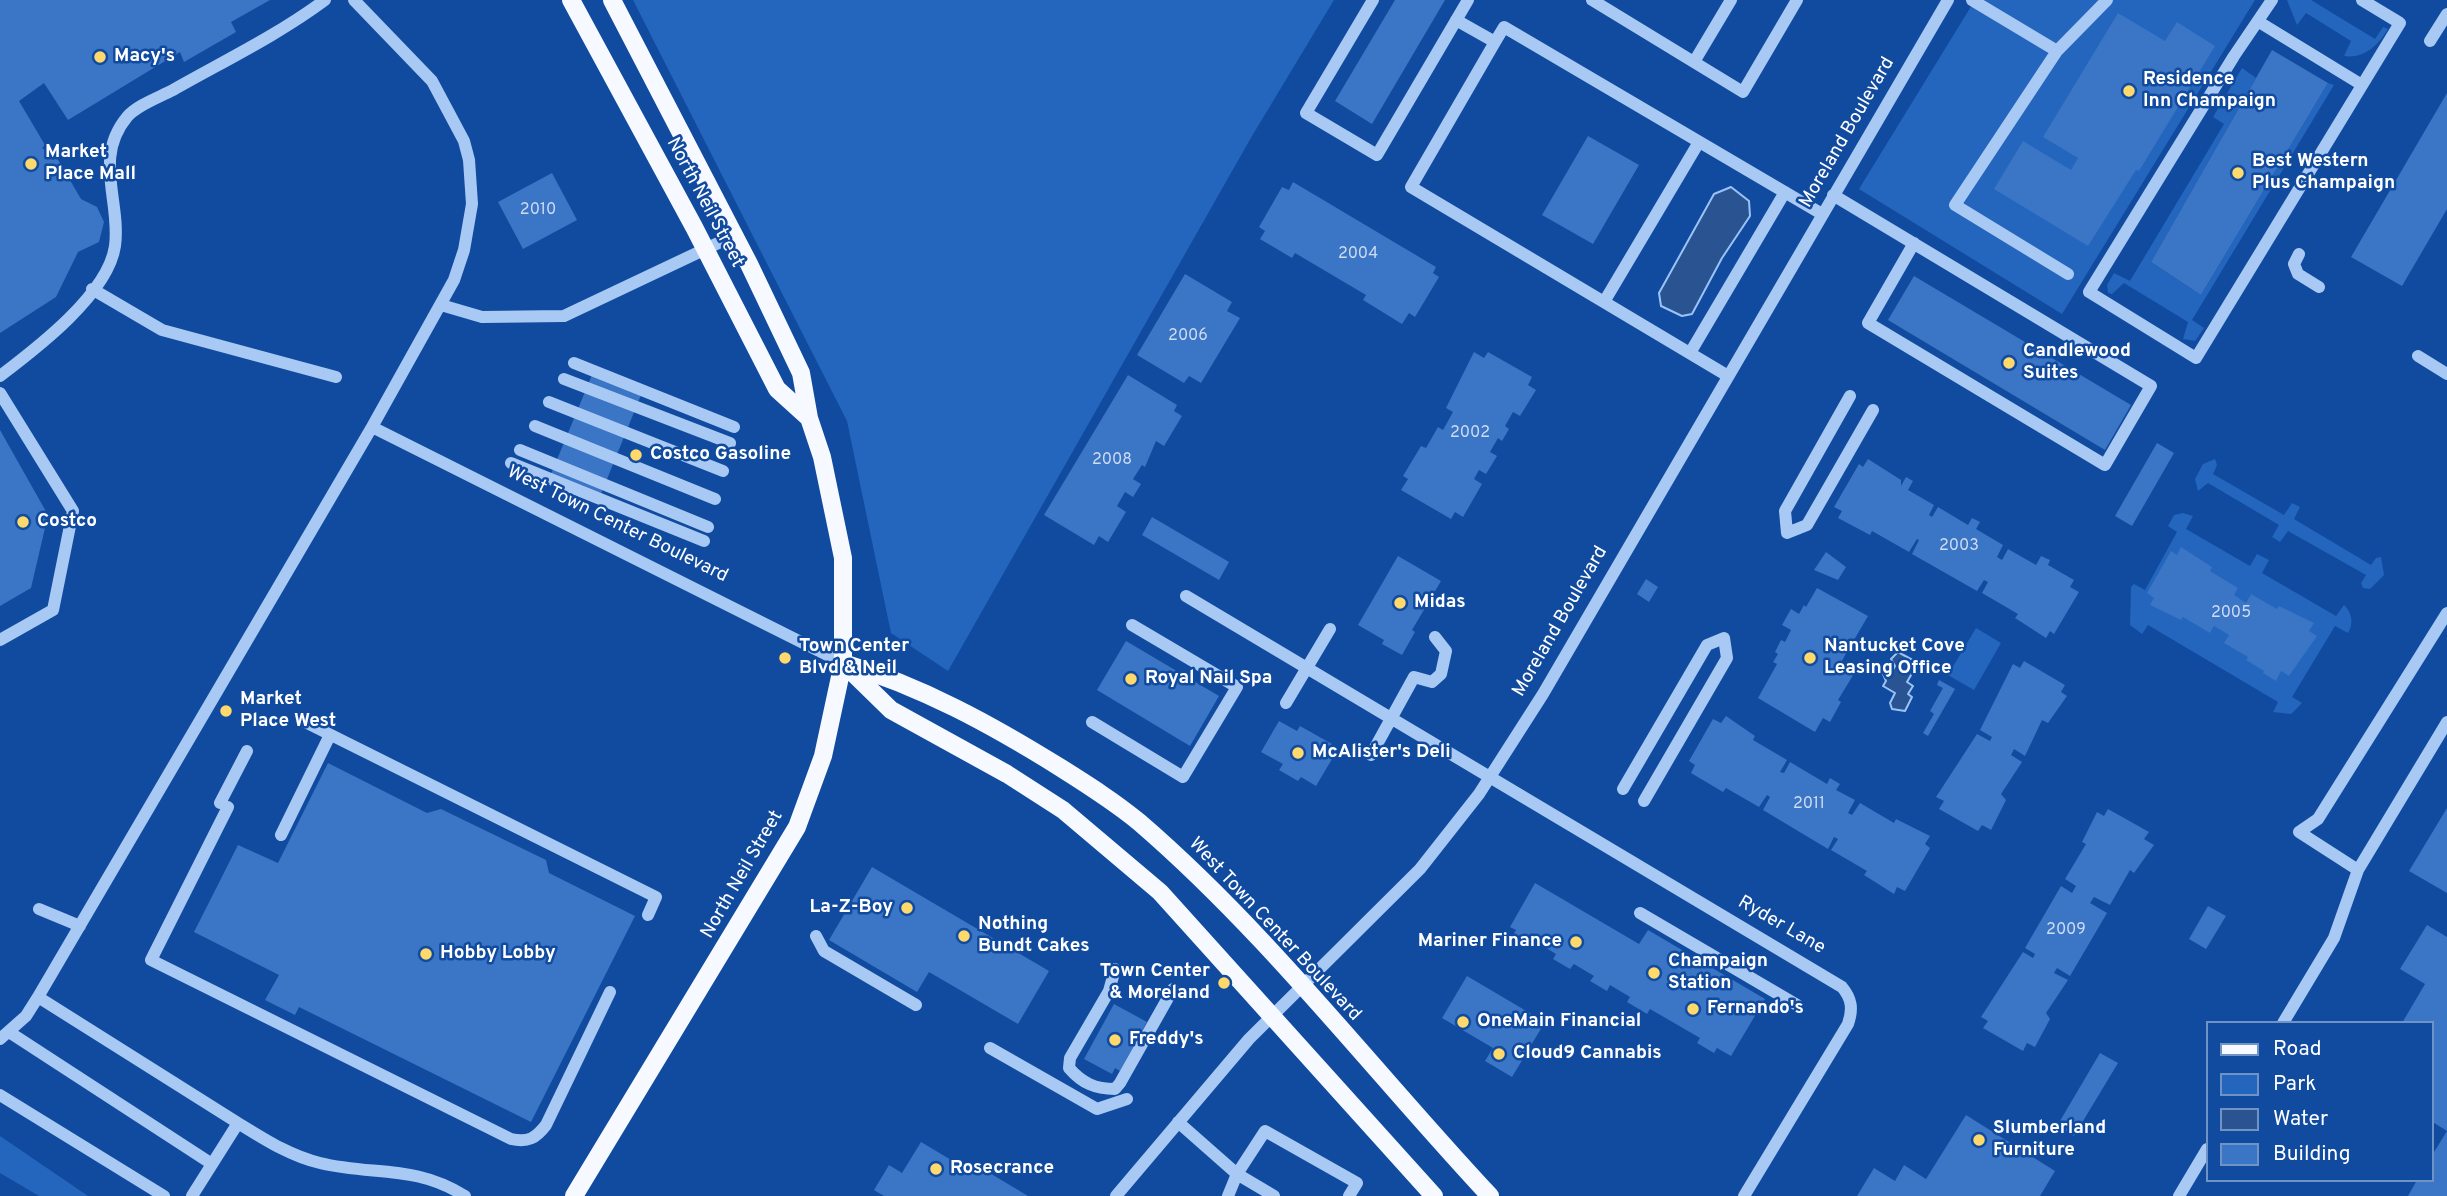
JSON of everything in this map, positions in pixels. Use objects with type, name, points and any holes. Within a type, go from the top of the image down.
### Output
[{"type":"main road","name":"North Neil Street","points":[[571,0],[706,250],[777,390],[809,418]]},
{"type":"main road","name":"North Neil Street","points":[[573,1196],[797,827],[822,756],[843,663],[842,558],[822,457],[809,418],[801,373],[612,0]]},
{"type":"main road","name":"West Town Center Boulevard","points":[[843,663],[893,677],[961,711],[1088,785],[1138,821],[1185,864],[1303,988],[1490,1196]]},
{"type":"main road","name":"West Town Center Boulevard","points":[[843,663],[891,710],[1007,774],[1100,838],[1160,892],[1431,1195]]},
{"type":"street","points":[[0,376],[48,340],[79,309],[111,261],[115,245],[109,187],[110,160],[113,142],[128,116],[249,48],[325,0]]},
{"type":"street","points":[[212,1164],[5,1035],[26,1016],[38,997],[372,427],[454,280],[471,214],[469,160],[464,141],[432,81],[354,0]]},
{"type":"street","points":[[1373,0],[1307,113],[1377,155],[1468,0]]},
{"type":"street","points":[[1592,0],[1743,92],[1797,0]]},
{"type":"street","points":[[1694,62],[1731,0]]},
{"type":"street","name":"Moreland Boulevard","points":[[1116,1196],[1271,1017],[1420,869],[1491,776],[1543,694],[1948,0]]},
{"type":"street","points":[[1972,0],[2057,51]]},
{"type":"street","points":[[2068,274],[1955,205],[2057,51],[2107,0]]},
{"type":"street","points":[[2272,0],[2234,56],[2089,292],[2196,358],[2400,23],[2362,0]]},
{"type":"street","points":[[2430,41],[2447,14]]},
{"type":"street","points":[[1456,20],[1495,42]]},
{"type":"street","points":[[2259,22],[2362,85]]},
{"type":"street","points":[[1728,376],[1410,187],[1504,27],[1822,214]]},
{"type":"street","points":[[1604,302],[1699,142]]},
{"type":"street","points":[[1690,353],[1785,192]]},
{"type":"street","points":[[1833,195],[1914,243],[2151,386],[2105,465],[1868,323],[1914,243]]},
{"type":"street","points":[[441,304],[482,317],[564,316],[733,236]]},
{"type":"street","points":[[2298,254],[2294,264],[2298,274],[2319,287]]},
{"type":"street","points":[[92,289],[162,330],[336,377]]},
{"type":"street","points":[[2418,356],[2447,374]]},
{"type":"street","points":[[574,363],[734,427]]},
{"type":"street","points":[[564,379],[730,443]]},
{"type":"street","points":[[0,393],[73,511],[53,610],[0,640]]},
{"type":"street","points":[[1850,396],[1785,511],[1787,533],[1807,525],[1873,410]]},
{"type":"street","points":[[549,402],[723,471]]},
{"type":"street","points":[[535,426],[715,499]]},
{"type":"street","name":"West Town Center Boulevard","points":[[372,427],[843,663]]},
{"type":"street","points":[[520,450],[708,527]]},
{"type":"street","points":[[511,463],[705,541]]},
{"type":"street","points":[[1186,596],[1491,776]]},
{"type":"street","points":[[2358,870],[2299,832],[2318,819],[2447,612]]},
{"type":"street","points":[[1092,722],[1183,777],[1237,687],[1132,625]]},
{"type":"street","points":[[1286,703],[1330,629]]},
{"type":"street","points":[[1371,755],[1414,677],[1426,682],[1441,674],[1446,651],[1435,637]]},
{"type":"street","points":[[1623,789],[1707,645],[1724,638],[1727,658],[1644,801]]},
{"type":"street","points":[[305,722],[656,897],[648,915]]},
{"type":"street","points":[[2284,1021],[2334,938],[2358,870],[2447,722]]},
{"type":"street","points":[[281,835],[330,736]]},
{"type":"street","points":[[247,751],[151,960],[511,1139],[523,1142],[536,1137],[547,1125],[610,992]]},
{"type":"street","name":"Ryder Lane","points":[[1491,776],[1828,976],[1850,996],[1852,1012],[1848,1024],[1744,1196]]},
{"type":"street","points":[[39,909],[80,926]]},
{"type":"street","points":[[1640,913],[1797,1005]]},
{"type":"street","points":[[816,936],[824,951],[916,1005]]},
{"type":"street","points":[[1115,969],[1109,991],[1070,1058],[1069,1068],[1079,1080],[1100,1089],[1115,1088],[1120,1083],[1173,989]]},
{"type":"street","points":[[38,997],[283,1150],[320,1163],[416,1174],[465,1196]]},
{"type":"street","points":[[990,1048],[1097,1109],[1127,1099]]},
{"type":"street","points":[[0,1095],[164,1196]]},
{"type":"street","points":[[1178,1122],[1237,1174],[1274,1196]]},
{"type":"street","points":[[192,1196],[238,1123]]},
{"type":"street","points":[[1228,1196],[1237,1174],[1265,1130],[1357,1183],[1349,1196]]},
{"type":"street","points":[[2179,1196],[2206,1151]]},
{"type":"green space","points":[[633,0],[1334,0],[1252,136],[948,671],[891,633],[847,421]]},
{"type":"green space","points":[[1975,0],[2255,0],[2062,314],[1859,189]]},
{"type":"green space","points":[[2287,0],[2311,0],[2375,39],[2383,27],[2388,29],[2380,41],[2369,50],[2344,56],[2351,41],[2306,13],[2297,25]]},
{"type":"green space","points":[[2242,68],[2256,78],[2151,262],[2201,295],[2328,83],[2334,85],[2192,320],[2204,328],[2195,341],[2183,339],[2188,322],[2124,283],[2112,294],[2108,293],[2107,285],[2114,273],[2130,281],[2224,124],[2213,117]]},
{"type":"green space","points":[[2215,459],[2217,465],[2213,474],[2284,515],[2292,503],[2300,507],[2294,519],[2371,565],[2376,558],[2381,557],[2384,575],[2370,589],[2363,588],[2361,583],[2366,575],[2288,531],[2280,542],[2272,537],[2279,525],[2208,483],[2198,491],[2195,479],[2203,464]]},
{"type":"green space","points":[[2183,513],[2193,516],[2186,529],[2250,566],[2257,554],[2269,560],[2262,573],[2336,616],[2344,605],[2349,611],[2351,622],[2348,633],[2335,626],[2292,697],[2302,703],[2291,714],[2273,712],[2278,702],[2148,625],[2142,634],[2130,625],[2131,587],[2134,584],[2145,590],[2177,532],[2168,526],[2174,515]]},
{"type":"green space","points":[[1976,628],[2001,643],[1974,690],[1948,675]]},
{"type":"green space","points":[[0,1136],[88,1196],[39,1196],[0,1173]]},
{"type":"water","points":[[1731,187],[1749,201],[1750,216],[1722,258],[1692,314],[1682,316],[1661,306],[1659,293],[1714,194]]},
{"type":"water","points":[[1898,652],[1918,663],[1907,682],[1913,686],[1908,694],[1912,697],[1905,711],[1892,709],[1890,703],[1895,693],[1883,686],[1886,681],[1883,674],[1891,673],[1895,666],[1891,659]]},
{"type":"building","name":"Market Place Mall","points":[[0,0],[270,0],[231,22],[236,32],[184,62],[180,52],[68,120],[44,83],[19,101],[45,145],[42,148],[57,158],[81,199],[97,207],[104,222],[99,242],[78,252],[56,297],[0,333]]},
{"type":"building","points":[[1395,0],[1445,0],[1372,124],[1335,101]]},
{"type":"building","name":"Residence Inn Champaign","points":[[2118,13],[2165,41],[2177,22],[2215,46],[2139,171],[2136,170],[2088,246],[1994,189],[2023,141],[2071,170],[2078,158],[2043,137]]},
{"type":"building","name":"Best Western Plus Champaign","points":[[2272,50],[2328,83],[2201,295],[2151,262]]},
{"type":"building","points":[[2447,93],[2447,209],[2402,286],[2351,257]]},
{"type":"building","points":[[1588,136],[1639,165],[1593,244],[1542,215]]},
{"type":"building","points":[[552,173],[577,220],[523,249],[498,202]]},
{"type":"building","points":[[1293,182],[1436,267],[1433,273],[1439,277],[1415,317],[1409,313],[1402,324],[1363,300],[1366,295],[1295,253],[1292,258],[1260,239],[1265,231],[1259,227],[1282,187],[1289,190]]},
{"type":"building","points":[[1185,274],[1232,302],[1227,311],[1240,318],[1201,383],[1189,376],[1184,383],[1137,355]]},
{"type":"building","name":"Candlewood Suites","points":[[1914,276],[2131,405],[2105,450],[1888,320]]},
{"type":"building","points":[[1474,352],[1484,358],[1488,352],[1532,377],[1528,385],[1536,390],[1520,416],[1513,412],[1505,426],[1509,429],[1502,441],[1498,438],[1490,452],[1497,456],[1486,474],[1479,470],[1474,479],[1482,484],[1463,517],[1455,512],[1451,519],[1401,490],[1408,479],[1403,476],[1421,446],[1426,448],[1438,427],[1443,430],[1453,412],[1446,408]]},
{"type":"building","points":[[592,375],[641,395],[601,494],[551,474]]},
{"type":"building","points":[[1128,375],[1177,405],[1174,411],[1182,416],[1164,446],[1156,441],[1145,467],[1142,465],[1133,479],[1141,484],[1133,497],[1125,492],[1117,506],[1126,512],[1108,542],[1099,536],[1094,545],[1044,515]]},
{"type":"building","name":"Costco","points":[[0,430],[48,515],[31,588],[0,606]]},
{"type":"building","points":[[2157,443],[2174,453],[2132,526],[2115,516]]},
{"type":"building","points":[[1868,459],[1901,480],[1901,486],[1906,477],[1913,481],[1908,490],[1934,505],[1929,515],[1932,517],[1938,507],[1968,525],[1972,518],[1980,522],[1976,529],[2003,545],[1997,557],[2002,560],[2008,549],[2036,565],[2041,556],[2050,560],[2048,565],[2074,580],[2070,587],[2079,592],[2054,634],[2050,631],[2046,638],[2015,618],[2018,614],[1982,593],[1988,582],[1984,580],[1977,591],[1912,554],[1919,540],[1917,539],[1909,552],[1872,531],[1870,535],[1838,518],[1842,511],[1834,507],[1859,464],[1863,467]]},
{"type":"building","points":[[1152,517],[1229,562],[1219,580],[1142,535]]},
{"type":"building","points":[[2181,547],[2212,567],[2210,571],[2238,588],[2234,595],[2246,603],[2251,594],[2277,609],[2279,606],[2314,623],[2309,631],[2317,636],[2289,676],[2281,671],[2276,681],[2263,673],[2264,671],[2246,660],[2248,657],[2224,643],[2229,635],[2214,626],[2210,633],[2183,617],[2181,620],[2150,605],[2154,598],[2147,593],[2171,551],[2177,555]]},
{"type":"building","points":[[1826,552],[1846,567],[1838,580],[1814,570]]},
{"type":"building","name":"Midas","points":[[1398,556],[1441,581],[1412,630],[1415,632],[1402,655],[1382,644],[1384,640],[1358,625]]},
{"type":"building","points":[[1646,579],[1658,587],[1649,602],[1637,594]]},
{"type":"building","name":"Nantucket Cove Leasing Office","points":[[1817,588],[1868,616],[1840,664],[1855,672],[1838,700],[1841,702],[1830,722],[1823,718],[1815,732],[1758,698],[1777,664],[1773,662],[1778,654],[1775,652],[1781,640],[1785,642],[1791,630],[1782,625],[1791,609],[1799,614],[1804,605],[1806,607]]},
{"type":"building","points":[[1126,641],[1219,696],[1190,746],[1097,690]]},
{"type":"building","points":[[2024,661],[2065,685],[2061,692],[2067,696],[2048,723],[2042,720],[2025,756],[2014,749],[2011,755],[2022,762],[2001,794],[2006,800],[1991,830],[1982,825],[1978,831],[1939,809],[1944,801],[1936,797],[1977,734],[1990,741],[1992,737],[1980,730],[2013,664],[2020,668]]},
{"type":"building","points":[[1939,680],[1955,689],[1928,736],[1923,733],[1934,714],[1930,711],[1943,688],[1937,685]]},
{"type":"building","points":[[1726,716],[1755,736],[1753,740],[1787,760],[1780,772],[1784,773],[1790,762],[1827,784],[1830,778],[1840,784],[1836,790],[1855,800],[1848,813],[1852,815],[1860,803],[1894,823],[1896,819],[1930,836],[1925,844],[1930,848],[1905,891],[1897,887],[1894,894],[1864,875],[1867,871],[1831,850],[1838,839],[1834,837],[1828,849],[1763,810],[1770,797],[1767,795],[1759,807],[1726,788],[1723,792],[1691,773],[1695,765],[1689,761],[1713,719],[1721,723]]},
{"type":"building","name":"McAlister's Deli","points":[[1279,721],[1297,731],[1300,726],[1332,744],[1329,750],[1335,754],[1316,786],[1301,777],[1298,781],[1279,770],[1283,764],[1261,752]]},
{"type":"building","name":"Hobby Lobby","points":[[328,763],[427,813],[441,809],[546,860],[549,873],[635,916],[531,1122],[299,1007],[295,1015],[265,1000],[279,975],[194,932],[238,845],[278,863]]},
{"type":"building","points":[[2447,808],[2447,893],[2409,871]]},
{"type":"building","points":[[2108,809],[2149,832],[2144,839],[2154,845],[2134,873],[2130,870],[2110,905],[2094,897],[2090,903],[2107,913],[2070,976],[2057,968],[2054,973],[2068,980],[2046,1013],[2050,1019],[2035,1047],[2027,1043],[2023,1051],[1983,1028],[1988,1021],[1981,1017],[2023,952],[2033,958],[2035,954],[2025,948],[2061,886],[2072,893],[2076,886],[2065,879],[2086,844],[2082,842],[2097,812],[2104,816]]},
{"type":"building","points":[[872,867],[1049,971],[1018,1024],[929,972],[917,992],[829,940]]},
{"type":"building","name":"Champaign Station","points":[[1535,883],[1639,944],[1648,930],[1765,999],[1731,1056],[1717,1048],[1714,1053],[1697,1043],[1700,1038],[1650,1009],[1647,1014],[1627,1002],[1630,997],[1610,985],[1607,991],[1590,981],[1594,976],[1574,964],[1570,969],[1553,959],[1556,954],[1533,940],[1530,946],[1513,935],[1516,930],[1510,927]]},
{"type":"building","points":[[2208,906],[2226,916],[2206,949],[2189,939]]},
{"type":"building","points":[[2427,925],[2447,937],[2447,1131],[2433,1122],[2433,1021],[2403,1021],[2425,984],[2400,969]]},
{"type":"building","points":[[1467,976],[1545,1022],[1512,1077],[1485,1061],[1493,1048],[1442,1018]]},
{"type":"building","name":"Freddy's","points":[[1114,1004],[1147,1022],[1120,1071],[1115,1068],[1112,1074],[1084,1059]]},
{"type":"building","points":[[2100,1053],[2118,1063],[2074,1136],[2057,1126]]},
{"type":"building","name":"Slumberland Furniture","points":[[1966,1115],[2055,1171],[2040,1196],[1857,1196],[1874,1168],[1895,1181],[1904,1165],[1926,1179]]},
{"type":"building","points":[[2447,1131],[2447,1196],[2408,1196],[2416,1182],[2433,1182],[2433,1154]]},
{"type":"building","name":"Rosecrance","points":[[921,1142],[973,1173],[978,1166],[1028,1196],[884,1196],[874,1190],[889,1165],[902,1173]]},
{"type":"place","name":"Macy's","points":[[100,57]]},
{"type":"place","name":"Residence Inn Champaign","points":[[2129,91]]},
{"type":"place","name":"Market Place Mall","points":[[31,164]]},
{"type":"place","name":"Best Western Plus Champaign","points":[[2238,173]]},
{"type":"place","name":"Candlewood Suites","points":[[2009,363]]},
{"type":"place","name":"Costco Gasoline","points":[[636,455]]},
{"type":"place","name":"Costco","points":[[23,522]]},
{"type":"place","name":"Midas","points":[[1400,603]]},
{"type":"place","name":"Town Center Blvd & Neil","points":[[785,658]]},
{"type":"place","name":"Nantucket Cove Leasing Office","points":[[1810,658]]},
{"type":"place","name":"Royal Nail Spa","points":[[1131,679]]},
{"type":"place","name":"Market Place West","points":[[226,711]]},
{"type":"place","name":"McAlister's Deli","points":[[1298,753]]},
{"type":"place","name":"La-Z-Boy","points":[[907,908]]},
{"type":"place","name":"Nothing Bundt Cakes","points":[[964,936]]},
{"type":"place","name":"Mariner Finance","points":[[1576,942]]},
{"type":"place","name":"Hobby Lobby","points":[[426,954]]},
{"type":"place","name":"Champaign Station","points":[[1654,973]]},
{"type":"place","name":"Town Center & Moreland","points":[[1224,983]]},
{"type":"place","name":"Fernando's","points":[[1693,1009]]},
{"type":"place","name":"OneMain Financial","points":[[1463,1022]]},
{"type":"place","name":"Freddy's","points":[[1115,1040]]},
{"type":"place","name":"Cloud9 Cannabis","points":[[1499,1054]]},
{"type":"place","name":"Slumberland Furniture","points":[[1979,1140]]},
{"type":"place","name":"Rosecrance","points":[[936,1169]]}]
